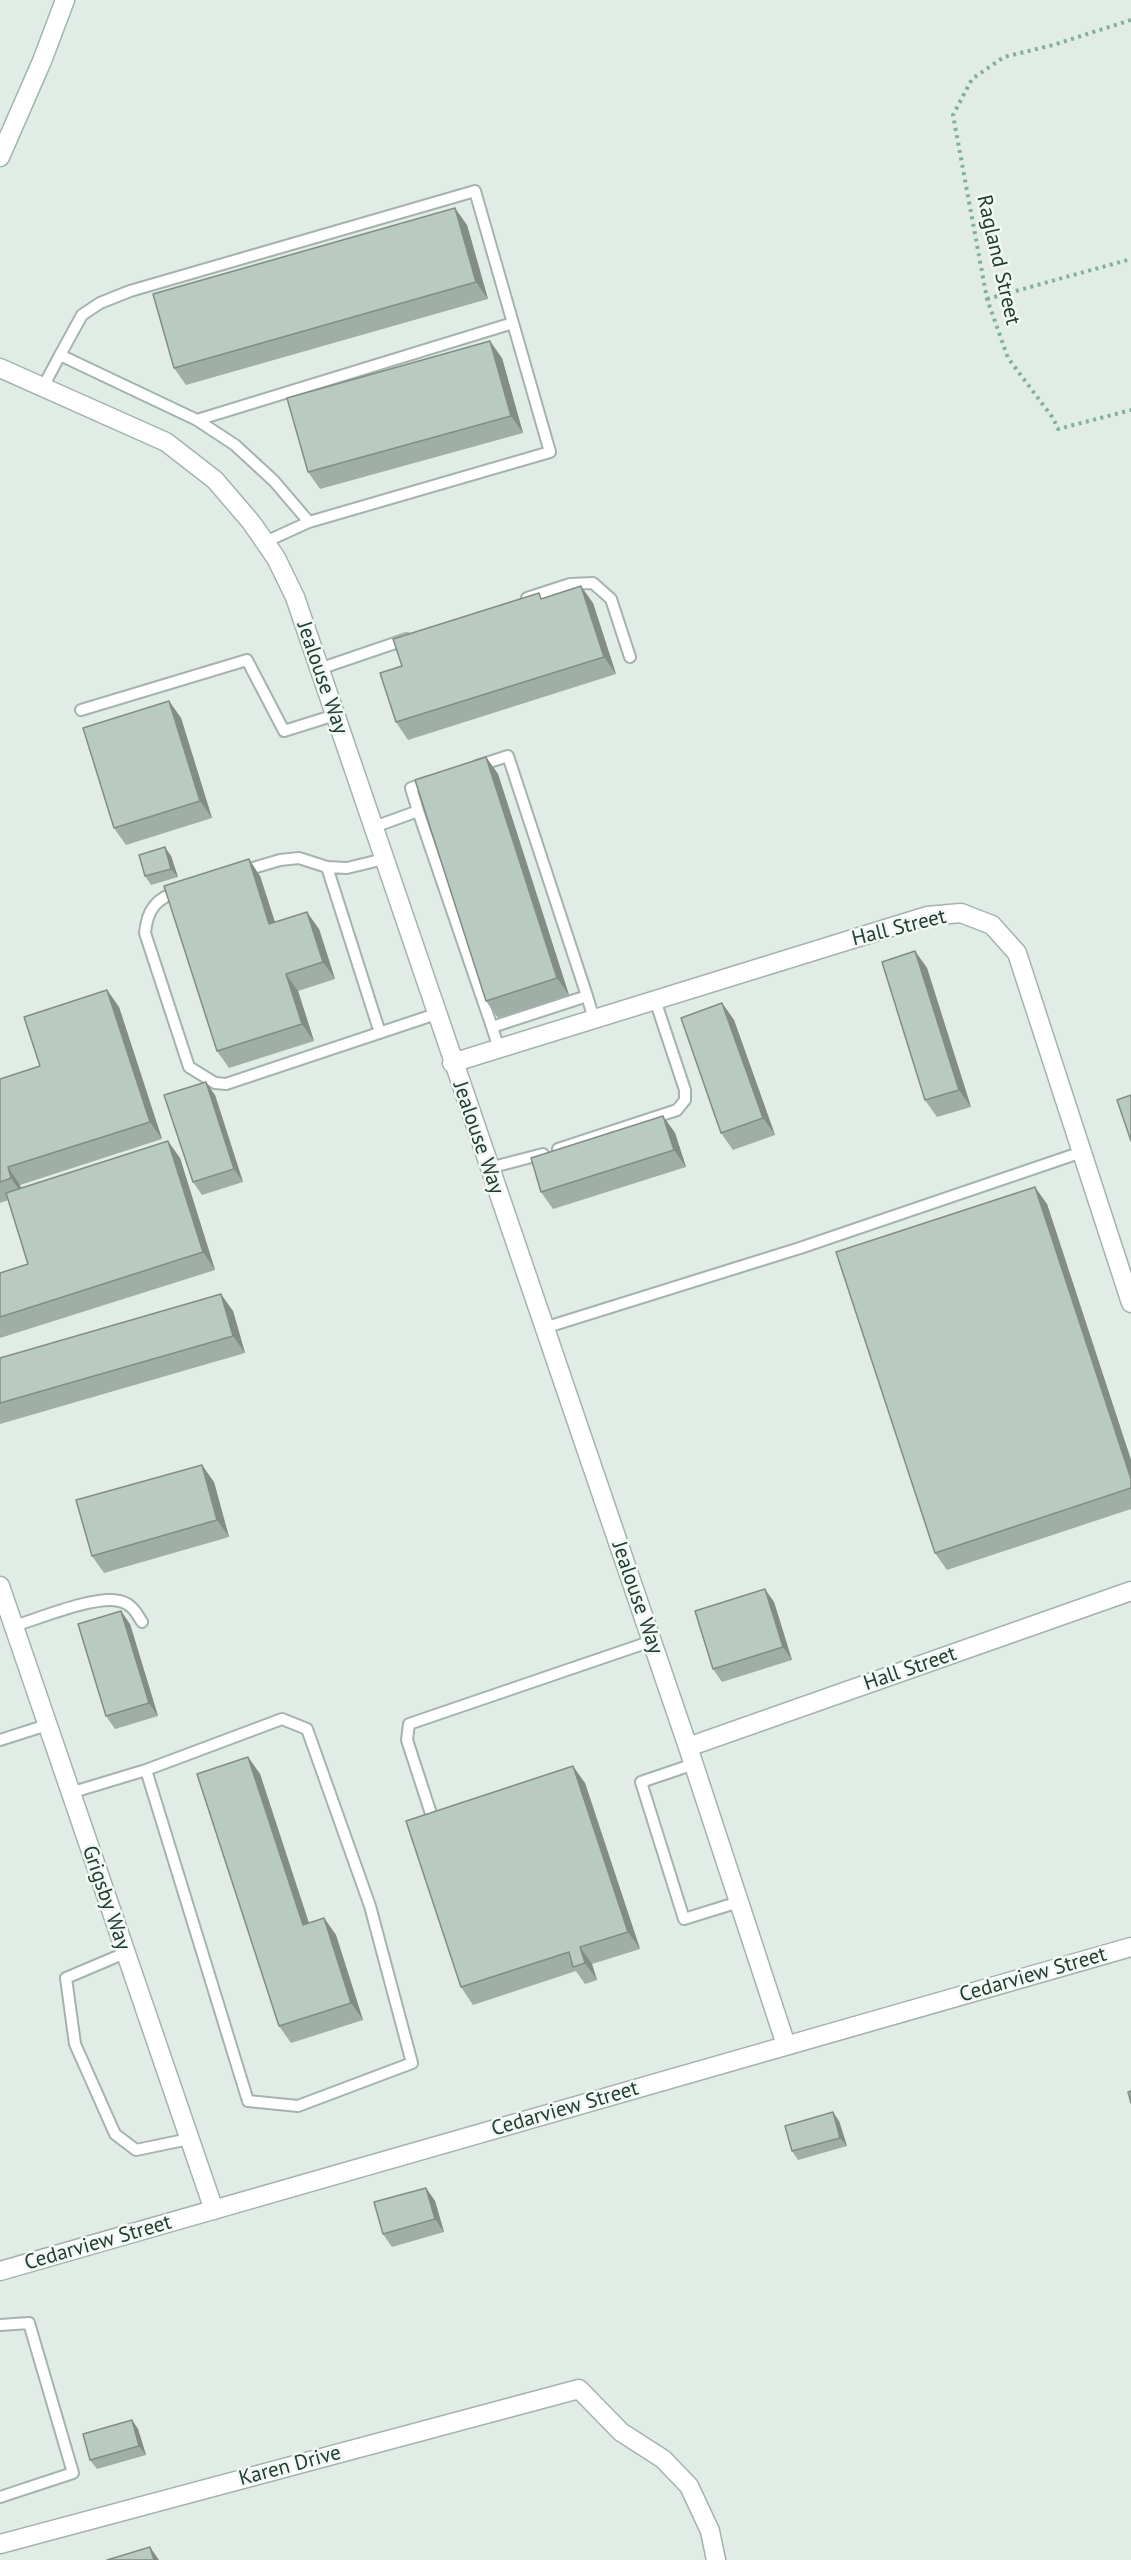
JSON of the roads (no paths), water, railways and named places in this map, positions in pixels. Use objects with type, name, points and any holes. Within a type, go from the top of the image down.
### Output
[{"type":"street","points":[[0,157],[42,61],[65,0]]},
{"type":"street","name":"Jealouse Way","points":[[0,368],[166,442],[215,480],[276,558],[295,597],[691,1755],[786,2045]]},
{"type":"street","name":"Hall Street","points":[[453,1063],[927,916],[961,913],[992,925],[1017,953],[1131,1303]]},
{"type":"street","name":"Grigsby Way","points":[[0,1586],[214,2210]]},
{"type":"street","name":"Hall Street","points":[[691,1755],[1131,1591]]},
{"type":"street","name":"Cedarview Street","points":[[0,2271],[1131,1947]]},
{"type":"street","name":"Karen Drive","points":[[0,2545],[579,2389],[621,2432],[663,2459],[677,2471],[689,2486],[710,2531],[716,2560]]},
{"type":"street","points":[[0,2545],[5,2560]]},
{"type":"lane","points":[[43,387],[82,315],[100,303],[129,291],[475,191],[550,452],[309,522],[265,542]]},
{"type":"lane","points":[[197,420],[513,323]]},
{"type":"lane","points":[[60,355],[197,420],[235,444],[274,481],[309,522]]},
{"type":"lane","points":[[514,602],[570,584],[593,583],[611,599],[630,657]]},
{"type":"lane","points":[[319,669],[414,636]]},
{"type":"lane","points":[[81,710],[247,660],[284,731],[335,715]]},
{"type":"lane","points":[[465,770],[508,756],[594,1019]]},
{"type":"lane","points":[[443,777],[411,788],[499,1049]]},
{"type":"lane","points":[[374,827],[418,811]]},
{"type":"lane","points":[[237,873],[279,860],[299,858],[327,867],[347,868],[384,859]]},
{"type":"lane","points":[[327,867],[380,1033]]},
{"type":"lane","points":[[195,886],[173,892],[155,902],[147,916],[145,933],[189,1067],[214,1083],[226,1084],[436,1014]]},
{"type":"lane","points":[[492,1027],[587,996]]},
{"type":"lane","points":[[489,1168],[530,1158],[677,1110],[685,1100],[685,1090],[655,1000]]},
{"type":"lane","points":[[544,1328],[800,1248],[1082,1152]]},
{"type":"lane","points":[[14,1626],[101,1601],[118,1600],[131,1606],[142,1622]]},
{"type":"lane","points":[[435,1826],[406,1740],[410,1724],[652,1641]]},
{"type":"lane","points":[[70,1793],[146,1770],[282,1719],[307,1729],[370,1906],[412,2063],[298,2106],[248,2101],[146,1770]]},
{"type":"lane","points":[[0,1740],[47,1725]]},
{"type":"lane","points":[[691,1755],[640,1782],[684,1919],[739,1902]]},
{"type":"lane","points":[[125,1953],[66,1978],[75,2044],[115,2134],[136,2151],[189,2139]]},
{"type":"lane","points":[[0,2325],[29,2323],[73,2473],[0,2497]]}]
